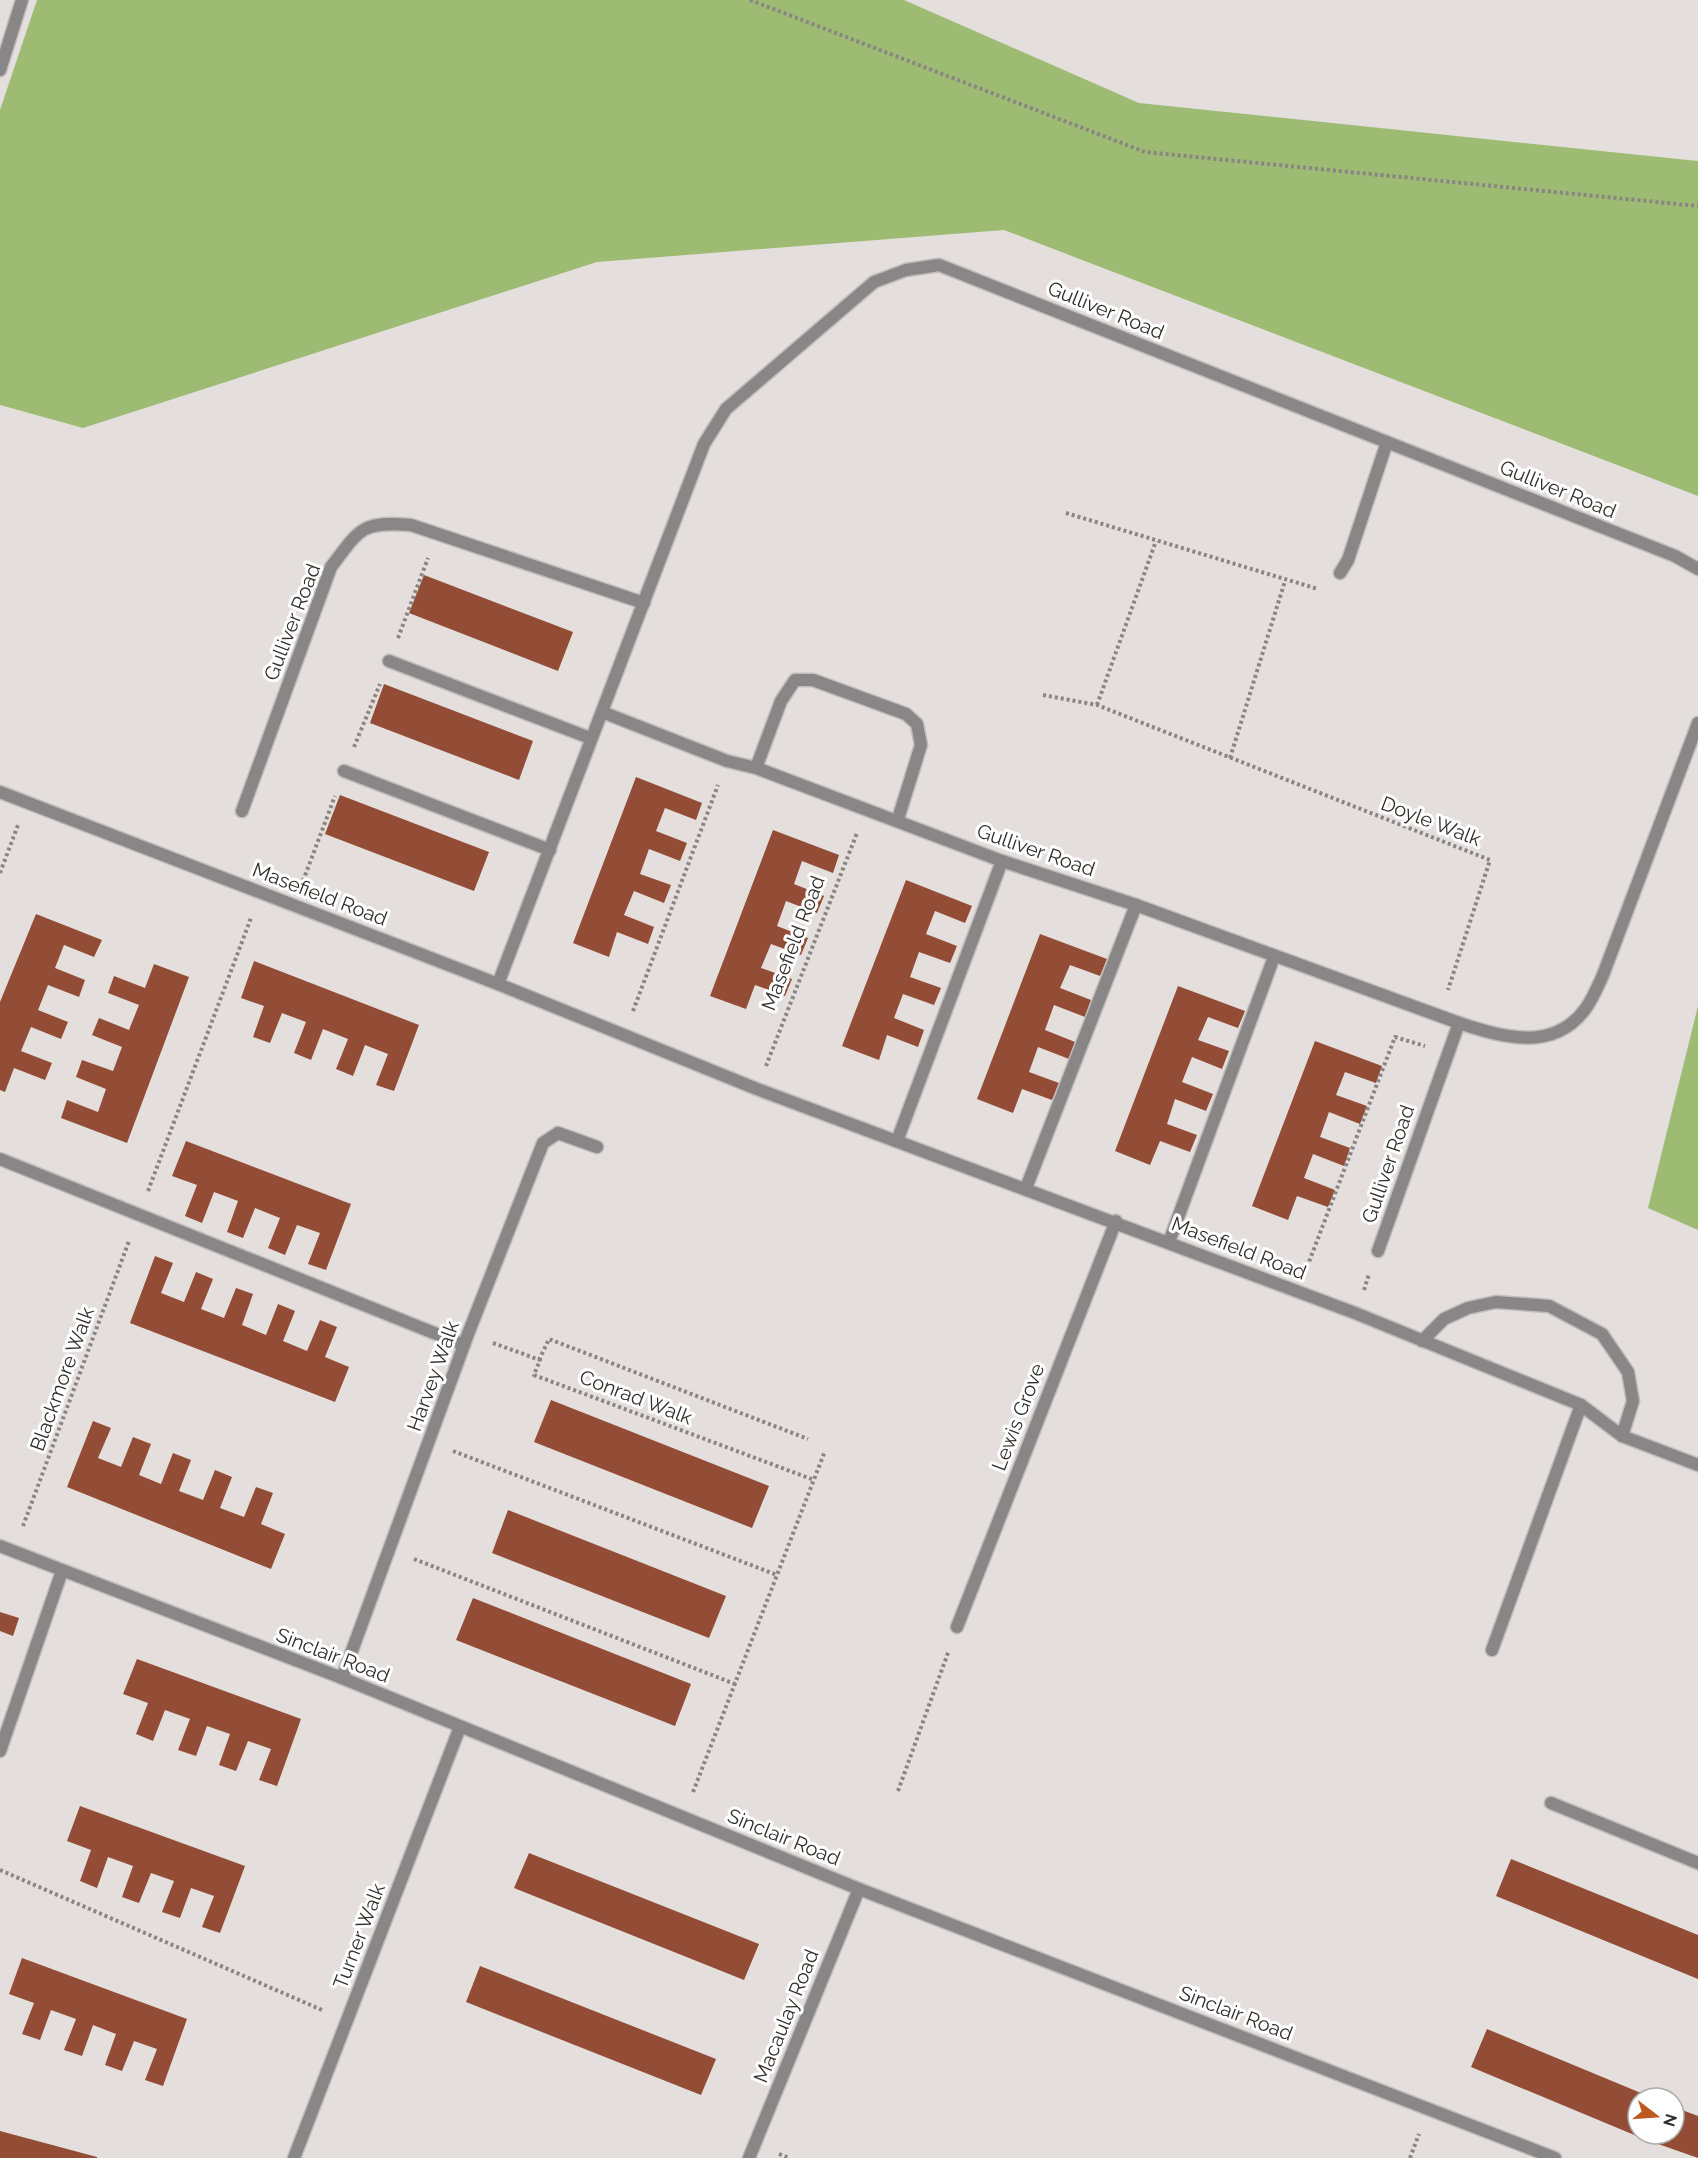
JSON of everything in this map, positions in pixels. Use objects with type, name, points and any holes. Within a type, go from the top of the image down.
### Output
[{"type":"street","points":[[0,70],[22,0]]},
{"type":"street","name":"Gulliver Road","points":[[498,984],[704,444],[726,409],[874,282],[906,270],[939,265],[1675,556],[1698,568]]},
{"type":"street","points":[[1340,573],[1348,560],[1387,442]]},
{"type":"street","name":"Gulliver Road","points":[[243,811],[332,567],[356,535],[379,523],[411,525],[644,603]]},
{"type":"street","points":[[389,661],[590,738]]},
{"type":"street","points":[[756,768],[781,701],[795,680],[813,680],[906,714],[917,724],[921,745],[898,819]]},
{"type":"street","name":"Gulliver Road","points":[[602,712],[727,761],[756,768],[866,811],[898,819],[1002,861],[1137,905],[1459,1023],[1503,1037],[1534,1038],[1562,1030],[1585,1009],[1603,975],[1698,723]]},
{"type":"street","points":[[345,771],[550,850]]},
{"type":"street","name":"Masefield Road","points":[[0,792],[498,984],[757,1089],[1116,1221],[1355,1313],[1581,1405],[1622,1436],[1698,1465]]},
{"type":"street","points":[[897,1141],[1002,861]]},
{"type":"street","points":[[1026,1188],[1137,905]]},
{"type":"street","points":[[1169,1242],[1274,957]]},
{"type":"street","name":"Gulliver Road","points":[[1378,1251],[1459,1023]]},
{"type":"street","name":"Harvey Walk","points":[[342,1678],[466,1340],[543,1143],[558,1133],[597,1147]]},
{"type":"street","points":[[0,1159],[139,1216],[466,1340]]},
{"type":"street","name":"Lewis Grove","points":[[957,1627],[1116,1221]]},
{"type":"street","points":[[1422,1341],[1444,1319],[1468,1308],[1496,1302],[1549,1306],[1602,1334],[1628,1372],[1633,1401],[1622,1436]]},
{"type":"street","points":[[1492,1650],[1581,1405]]},
{"type":"street","name":"Sinclair Road","points":[[0,1546],[342,1678],[859,1889],[1555,2158]]},
{"type":"street","points":[[0,1750],[63,1572]]},
{"type":"street","name":"Turner Walk","points":[[294,2158],[460,1727]]},
{"type":"street","points":[[1551,1803],[1698,1863]]},
{"type":"street","name":"Macaulay Road","points":[[749,2158],[859,1889]]},
{"type":"path","points":[[750,0],[1145,152],[1698,206]]},
{"type":"path","points":[[1066,513],[1285,581],[1330,592]]},
{"type":"path","points":[[294,904],[437,534]]},
{"type":"path","points":[[1097,705],[1156,541]]},
{"type":"path","points":[[1230,758],[1285,581]]},
{"type":"path","name":"Doyle Walk","points":[[1043,695],[1097,705],[1490,860],[1447,994]]},
{"type":"path","points":[[623,1036],[727,761]]},
{"type":"path","points":[[0,873],[26,802]]},
{"type":"path","name":"Masefield Road","points":[[757,1089],[866,811]]},
{"type":"path","points":[[139,1216],[261,892]]},
{"type":"path","points":[[1305,1274],[1395,1037],[1428,1047]]},
{"type":"path","name":"Blackmore Walk","points":[[14,1552],[139,1216]]},
{"type":"path","points":[[1355,1313],[1378,1251]]},
{"type":"path","points":[[466,1340],[539,1360],[549,1339],[808,1438]]},
{"type":"path","name":"Conrad Walk","points":[[539,1360],[534,1375],[814,1480]]},
{"type":"path","points":[[429,1442],[777,1575]]},
{"type":"path","points":[[683,1817],[825,1451]]},
{"type":"path","points":[[389,1550],[735,1684]]},
{"type":"path","points":[[897,1791],[957,1627]]},
{"type":"path","points":[[0,1870],[347,2021]]},
{"type":"green space","points":[[37,0],[904,0],[1139,103],[1698,161],[1698,496],[1004,230],[597,262],[83,428],[0,405],[0,110]]},
{"type":"green space","points":[[1698,1006],[1698,1230],[1648,1208]]},
{"type":"building","points":[[424,575],[573,632],[558,671],[409,613]]},
{"type":"building","points":[[384,684],[533,741],[519,780],[370,723]]},
{"type":"building","points":[[636,777],[702,803],[696,820],[665,808],[656,831],[687,843],[680,861],[649,849],[640,874],[671,885],[664,903],[634,891],[624,915],[654,927],[648,944],[617,932],[609,957],[573,943]]},
{"type":"building","points":[[340,795],[489,852],[474,891],[325,834]]},
{"type":"building","points":[[773,830],[839,855],[833,873],[802,861],[794,884],[824,896],[817,913],[786,901],[777,926],[808,938],[801,955],[771,944],[761,968],[792,979],[785,996],[755,985],[746,1009],[710,996]]},
{"type":"building","points":[[906,880],[972,906],[965,923],[935,911],[926,934],[957,946],[950,963],[919,952],[910,977],[941,988],[934,1005],[903,994],[894,1018],[924,1030],[918,1047],[887,1035],[879,1060],[842,1046]]},
{"type":"building","points":[[36,914],[102,940],[94,957],[64,945],[55,968],[85,980],[79,997],[48,985],[38,1010],[68,1022],[61,1039],[31,1027],[21,1051],[52,1063],[45,1080],[14,1068],[5,1092],[0,1090],[0,1002]]},
{"type":"building","points":[[1040,934],[1107,959],[1100,976],[1070,965],[1060,988],[1091,1000],[1085,1017],[1054,1005],[1045,1030],[1075,1042],[1069,1059],[1038,1047],[1029,1072],[1059,1083],[1052,1100],[1022,1089],[1013,1113],[977,1099]]},
{"type":"building","points":[[254,961],[419,1025],[394,1091],[376,1085],[388,1054],[365,1045],[353,1076],[336,1069],[348,1039],[323,1029],[311,1060],[294,1053],[306,1022],[282,1013],[270,1043],[253,1037],[264,1006],[241,998]]},
{"type":"building","points":[[154,964],[189,977],[127,1143],[61,1118],[67,1100],[98,1112],[106,1089],[76,1077],[82,1060],[113,1071],[122,1047],[92,1035],[99,1018],[129,1030],[139,1005],[108,993],[114,976],[145,988]]},
{"type":"building","points":[[1178,986],[1245,1011],[1238,1028],[1208,1017],[1198,1040],[1229,1051],[1222,1069],[1192,1057],[1182,1082],[1213,1094],[1206,1111],[1175,1099],[1167,1124],[1197,1135],[1190,1152],[1160,1141],[1150,1165],[1115,1151]]},
{"type":"building","points":[[1315,1041],[1382,1066],[1376,1083],[1345,1072],[1336,1095],[1367,1106],[1360,1124],[1329,1112],[1320,1137],[1350,1148],[1344,1166],[1313,1154],[1304,1178],[1335,1190],[1328,1207],[1297,1196],[1288,1220],[1252,1206]]},
{"type":"building","points":[[186,1141],[351,1204],[326,1270],[308,1264],[320,1233],[297,1225],[285,1255],[268,1248],[280,1218],[255,1208],[243,1238],[227,1232],[238,1201],[214,1192],[202,1223],[185,1216],[197,1185],[172,1176]]},
{"type":"building","points":[[155,1256],[173,1263],[161,1293],[184,1302],[196,1272],[213,1279],[201,1309],[224,1318],[236,1288],[253,1294],[242,1325],[266,1335],[278,1304],[295,1311],[283,1341],[307,1351],[320,1320],[337,1327],[325,1357],[349,1367],[335,1402],[130,1323]]},
{"type":"building","points":[[551,1400],[769,1486],[752,1528],[534,1442]]},
{"type":"building","points":[[93,1421],[111,1428],[98,1458],[121,1467],[133,1437],[151,1444],[139,1475],[161,1484],[173,1453],[191,1460],[179,1491],[203,1500],[215,1470],[232,1477],[220,1508],[244,1517],[256,1487],[273,1493],[261,1524],[285,1534],[271,1569],[67,1487]]},
{"type":"building","points":[[508,1510],[726,1596],[709,1638],[492,1553]]},
{"type":"building","points":[[473,1598],[691,1684],[675,1726],[456,1640]]},
{"type":"building","points":[[0,1612],[19,1618],[13,1636],[0,1631]]},
{"type":"building","points":[[137,1659],[301,1719],[277,1786],[259,1780],[271,1749],[248,1741],[236,1771],[219,1765],[230,1734],[207,1726],[196,1756],[178,1750],[190,1719],[165,1710],[153,1741],[136,1734],[148,1703],[123,1694]]},
{"type":"building","points":[[80,1806],[245,1866],[220,1933],[202,1927],[214,1896],[191,1888],[180,1918],[162,1912],[174,1881],[151,1873],[139,1903],[122,1897],[133,1866],[108,1857],[97,1888],[80,1881],[91,1850],[67,1841]]},
{"type":"building","points":[[529,1853],[759,1944],[744,1980],[514,1888]]},
{"type":"building","points":[[1511,1859],[1698,1935],[1698,1979],[1496,1896]]},
{"type":"building","points":[[22,1958],[187,2019],[163,2086],[145,2080],[157,2049],[134,2041],[122,2071],[105,2065],[116,2034],[93,2025],[82,2056],[64,2050],[76,2019],[51,2010],[40,2040],[22,2034],[34,2003],[9,1994]]},
{"type":"building","points":[[480,1966],[716,2059],[701,2095],[466,2002]]},
{"type":"building","points":[[1487,2029],[1626,2087],[1626,2132],[1471,2067]]},
{"type":"building","points":[[1686,2112],[1698,2116],[1698,2158],[1664,2146],[1686,2146]]},
{"type":"building","points":[[0,2131],[97,2157],[97,2158],[0,2158]]}]
